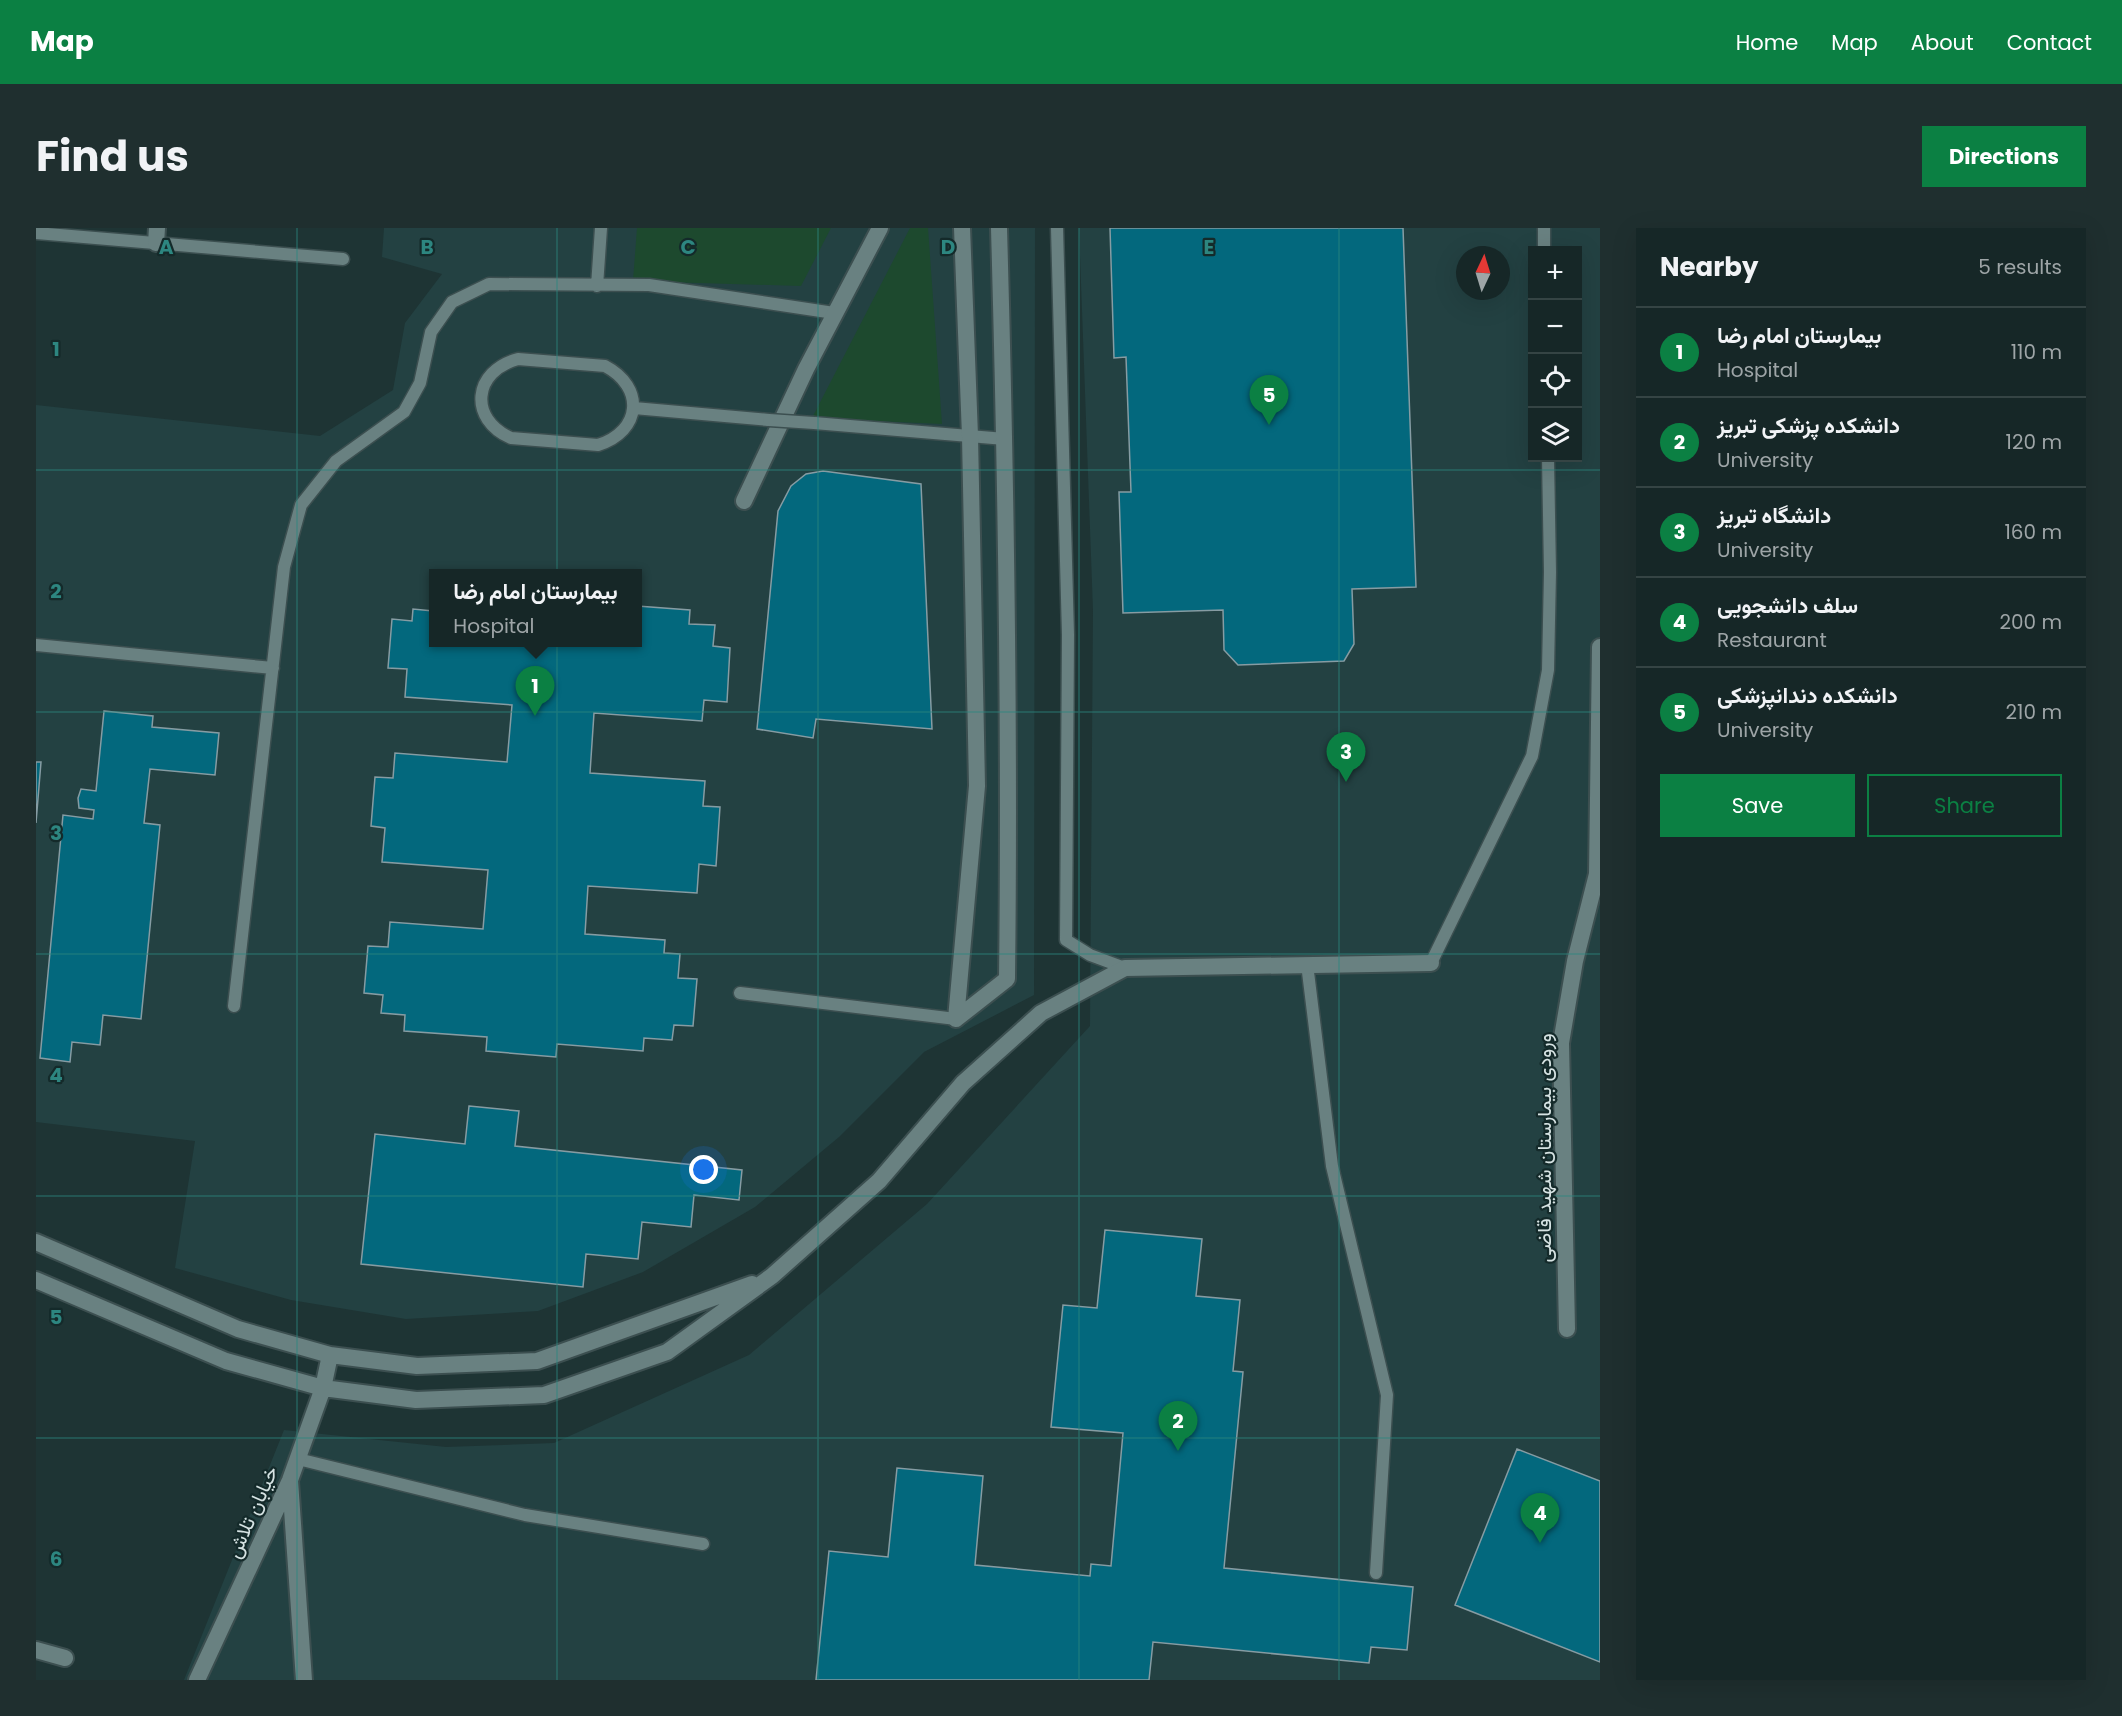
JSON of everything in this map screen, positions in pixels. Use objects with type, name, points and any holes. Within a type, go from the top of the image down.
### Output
[{"type":"street","points":[[744,501],[834,313],[880,228]]},
{"type":"street","points":[[956,1019],[977,786],[970,436],[962,228]]},
{"type":"street","points":[[956,1019],[1007,979],[1009,786],[1005,439],[999,228]]},
{"type":"street","name":"ورودی بیمارستان شهید قاضی","points":[[1568,1329],[1561,1043],[1575,961],[1597,874],[1600,647]]},
{"type":"street","points":[[36,1280],[226,1361],[323,1388],[416,1400],[544,1395],[668,1352],[772,1276],[879,1181],[963,1083],[1041,1013],[1125,968],[1431,963]]},
{"type":"street","points":[[36,1242],[238,1329],[330,1355],[417,1366],[537,1361],[772,1276]]},
{"type":"street","name":"خیابان تلاش","points":[[197,1680],[290,1480],[323,1388],[330,1355]]},
{"type":"street","points":[[290,1480],[304,1680]]},
{"type":"street","points":[[36,1650],[65,1658]]},
{"type":"lane","points":[[597,286],[601,228]]},
{"type":"lane","points":[[1057,228],[1068,635],[1066,940],[1090,955],[1125,968]]},
{"type":"lane","points":[[1544,228],[1544,246]]},
{"type":"lane","points":[[36,233],[156,235],[342,259]]},
{"type":"lane","points":[[234,1006],[284,567],[301,505],[336,461],[404,412],[420,383],[431,332],[452,302],[489,284],[649,285],[834,313]]},
{"type":"lane","points":[[518,359],[605,366],[617,372],[627,382],[634,408],[630,422],[622,433],[598,445],[511,438],[500,433],[487,420],[481,402],[482,389],[495,368],[518,359]]},
{"type":"lane","points":[[634,408],[1005,439]]},
{"type":"lane","points":[[1431,963],[1532,756],[1548,670],[1550,572],[1548,462]]},
{"type":"lane","points":[[36,645],[273,668]]},
{"type":"lane","points":[[1307,964],[1332,1166],[1387,1395],[1376,1573]]},
{"type":"lane","points":[[740,993],[956,1019]]},
{"type":"lane","points":[[298,1459],[525,1515],[703,1545]]},
{"type":"shaded area","points":[[384,228],[1035,228],[1034,995],[924,1052],[839,1137],[755,1207],[643,1272],[538,1311],[406,1319],[291,1300],[175,1268],[195,1141],[36,1122],[36,405],[320,436],[393,390],[405,323],[442,274],[382,257]]},
{"type":"shaded area","points":[[1079,228],[1600,228],[1600,1680],[184,1680],[284,1430],[446,1447],[554,1443],[749,1355],[927,1204],[1090,1026],[1093,610]]},
{"type":"green space","points":[[637,228],[831,228],[801,286],[633,281]]},
{"type":"green space","points":[[910,228],[928,228],[942,424],[812,418]]},
{"type":"building","points":[[1110,228],[1403,228],[1416,587],[1352,589],[1354,644],[1344,661],[1238,665],[1224,650],[1223,610],[1123,613],[1119,492],[1131,492],[1126,357],[1114,358]]},
{"type":"building","points":[[823,471],[921,484],[932,729],[816,719],[813,738],[757,729],[778,511],[791,486],[806,474]]},
{"type":"building","points":[[642,606],[690,610],[689,624],[715,625],[713,646],[730,648],[727,702],[704,700],[702,721],[594,713],[590,773],[705,781],[703,806],[720,807],[716,866],[699,864],[697,893],[588,886],[585,934],[665,940],[664,953],[680,954],[678,978],[697,979],[693,1026],[674,1025],[672,1040],[644,1038],[643,1051],[557,1044],[556,1057],[486,1051],[487,1037],[404,1031],[405,1015],[381,1013],[383,995],[364,993],[368,946],[388,947],[390,922],[483,929],[488,870],[382,862],[385,828],[371,826],[375,777],[393,778],[395,753],[507,762],[512,705],[405,697],[407,669],[388,668],[392,619],[412,621],[413,609],[429,611],[429,647],[642,647]]},
{"type":"building","points":[[104,711],[153,716],[152,727],[219,733],[215,775],[150,769],[144,823],[160,825],[141,1019],[103,1015],[100,1045],[72,1042],[70,1062],[40,1058],[63,815],[93,819],[94,810],[79,808],[78,798],[81,789],[96,791]]},
{"type":"building","points":[[36,762],[41,762],[36,823]]},
{"type":"building","points":[[469,1106],[519,1111],[515,1146],[742,1170],[739,1200],[694,1195],[691,1227],[642,1222],[638,1259],[586,1254],[583,1287],[361,1264],[375,1134],[465,1144]]},
{"type":"building","points":[[1105,1230],[1202,1239],[1196,1296],[1240,1300],[1233,1371],[1243,1372],[1224,1568],[1413,1587],[1407,1650],[1371,1647],[1369,1663],[1153,1642],[1149,1680],[816,1680],[829,1551],[888,1557],[897,1468],[983,1476],[975,1565],[1090,1576],[1091,1564],[1111,1566],[1123,1433],[1051,1427],[1063,1305],[1097,1308]]},
{"type":"building","points":[[1517,1449],[1600,1481],[1600,1662],[1455,1605]]},
{"type":"place","name":"دانشکده دندانپزشکی","points":[[1269,425]]},
{"type":"place","name":"بیمارستان امام رضا","points":[[535,716]]},
{"type":"place","name":"دانشگاه تبریز","points":[[1346,782]]},
{"type":"place","name":"دانشکده پزشکی تبریز","points":[[1178,1451]]},
{"type":"place","name":"سلف دانشجویی","points":[[1540,1543]]}]
